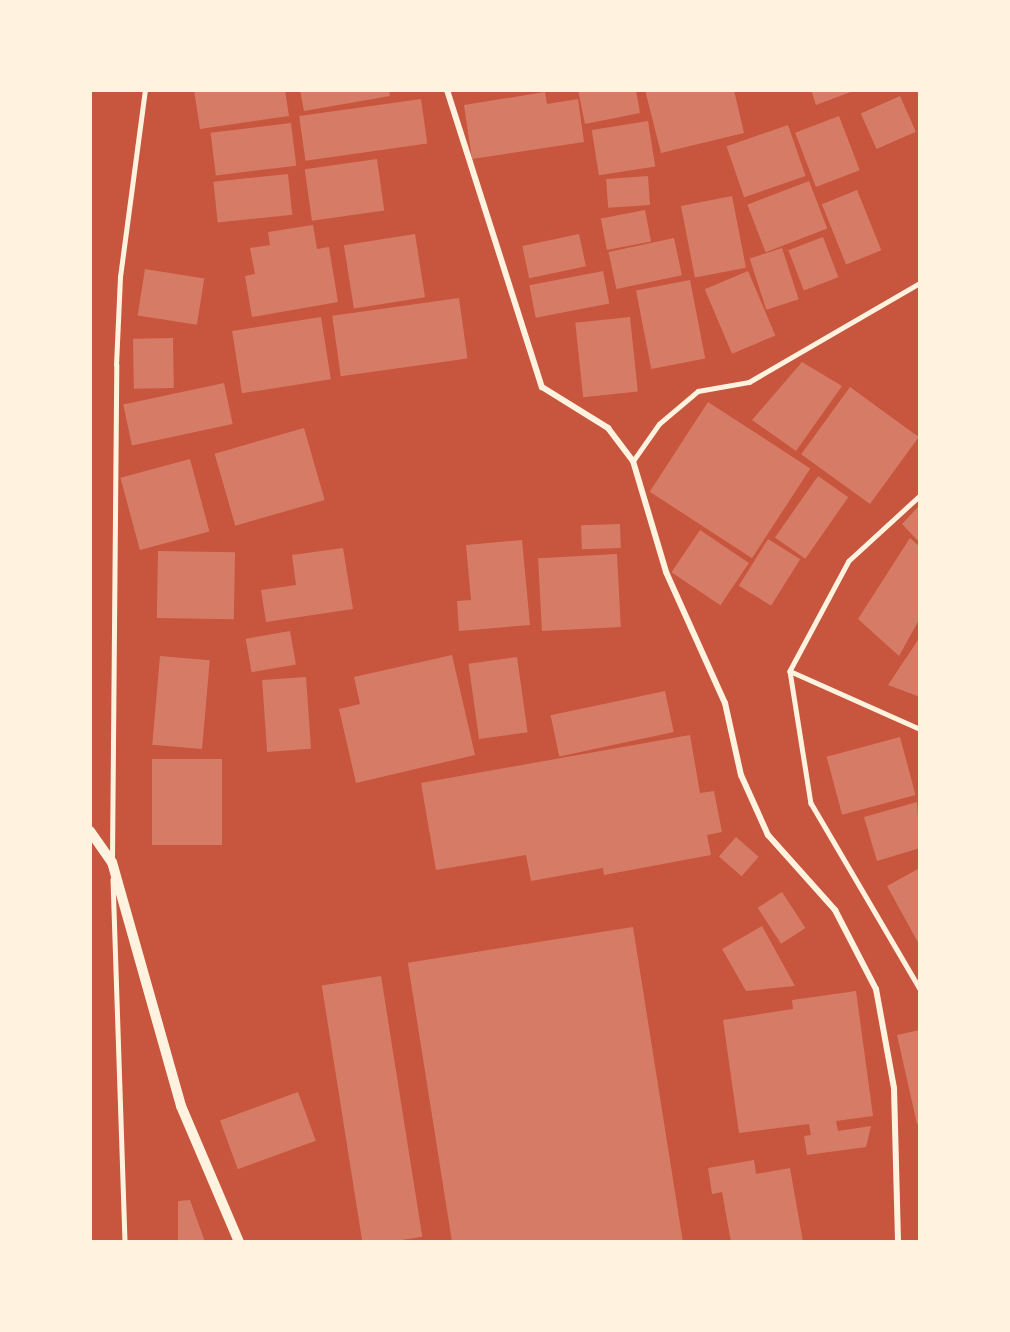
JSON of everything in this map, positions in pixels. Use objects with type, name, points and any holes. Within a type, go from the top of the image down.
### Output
[{"type":"street","points":[[447,90],[542,387],[608,428],[633,461],[666,572],[725,703],[741,775],[768,835],[835,910],[876,989],[894,1088],[898,1242]]},
{"type":"street","points":[[90,831],[112,862],[181,1106],[238,1242]]},
{"type":"lane","points":[[125,1242],[112,862],[116,354],[120,277],[145,90]]},
{"type":"lane","points":[[633,461],[659,424],[698,391],[749,382],[920,283]]},
{"type":"lane","points":[[920,496],[849,561],[790,671],[811,803],[920,989]]},
{"type":"lane","points":[[790,671],[920,729]]},
{"type":"building","points":[[194,90],[285,90],[289,116],[200,129]]},
{"type":"building","points":[[300,90],[389,90],[390,96],[304,111]]},
{"type":"building","points":[[578,90],[636,90],[640,113],[585,124]]},
{"type":"building","points":[[645,90],[734,90],[744,133],[661,153]]},
{"type":"building","points":[[811,90],[856,90],[816,105]]},
{"type":"building","points":[[545,92],[547,104],[578,99],[584,142],[472,159],[464,105]]},
{"type":"building","points":[[900,96],[916,132],[877,149],[861,113]]},
{"type":"building","points":[[421,99],[427,144],[305,161],[299,116]]},
{"type":"building","points":[[839,116],[860,170],[816,187],[795,133]]},
{"type":"building","points":[[648,121],[655,166],[599,175],[592,130]]},
{"type":"building","points":[[291,123],[296,166],[216,176],[211,133]]},
{"type":"building","points":[[788,125],[806,176],[744,197],[727,146]]},
{"type":"building","points":[[377,159],[384,210],[312,221],[305,169]]},
{"type":"building","points":[[288,174],[292,215],[218,223],[213,182]]},
{"type":"building","points":[[648,176],[650,205],[608,208],[606,179]]},
{"type":"building","points":[[809,181],[827,229],[766,252],[747,205]]},
{"type":"building","points":[[857,190],[881,250],[846,265],[822,204]]},
{"type":"building","points":[[732,196],[746,268],[695,278],[681,206]]},
{"type":"building","points":[[645,210],[651,241],[607,250],[601,219]]},
{"type":"building","points":[[313,225],[317,249],[329,247],[338,302],[252,317],[245,276],[255,274],[250,248],[270,245],[268,232]]},
{"type":"building","points":[[415,234],[425,297],[354,308],[344,245]]},
{"type":"building","points":[[579,234],[586,266],[529,278],[522,246]]},
{"type":"building","points":[[823,237],[838,277],[804,290],[788,250]]},
{"type":"building","points":[[674,238],[682,275],[616,289],[608,252]]},
{"type":"building","points":[[782,248],[799,299],[766,310],[750,259]]},
{"type":"building","points":[[145,269],[204,278],[197,325],[138,315]]},
{"type":"building","points":[[603,271],[609,303],[536,318],[529,285]]},
{"type":"building","points":[[748,271],[775,335],[732,354],[705,289]]},
{"type":"building","points":[[690,280],[705,359],[651,369],[636,290]]},
{"type":"building","points":[[459,298],[467,358],[341,376],[332,316]]},
{"type":"building","points":[[321,317],[331,379],[242,393],[232,331]]},
{"type":"building","points":[[630,317],[638,392],[583,397],[575,323]]},
{"type":"building","points":[[173,338],[174,388],[134,389],[133,339]]},
{"type":"building","points":[[802,362],[842,386],[796,451],[752,420]]},
{"type":"building","points":[[224,383],[233,424],[132,445],[123,404]]},
{"type":"building","points":[[850,387],[919,437],[870,504],[801,454]]},
{"type":"building","points":[[708,402],[810,468],[752,558],[650,492]]},
{"type":"building","points":[[304,428],[325,500],[235,526],[215,454]]},
{"type":"building","points":[[190,459],[209,531],[140,550],[120,478]]},
{"type":"building","points":[[818,476],[848,497],[805,559],[775,537]]},
{"type":"building","points":[[920,505],[920,543],[902,524]]},
{"type":"building","points":[[620,524],[621,548],[582,549],[581,525]]},
{"type":"building","points":[[700,530],[749,563],[720,605],[671,572]]},
{"type":"building","points":[[910,538],[920,547],[920,618],[899,656],[858,619]]},
{"type":"building","points":[[768,539],[800,559],[771,606],[739,586]]},
{"type":"building","points":[[522,540],[530,625],[459,631],[457,601],[471,600],[466,545]]},
{"type":"building","points":[[343,548],[353,609],[266,622],[261,590],[296,585],[292,555]]},
{"type":"building","points":[[158,551],[235,552],[234,619],[157,618]]},
{"type":"building","points":[[617,554],[621,627],[542,631],[538,558]]},
{"type":"building","points":[[290,631],[296,664],[252,672],[246,639]]},
{"type":"building","points":[[918,640],[920,641],[920,697],[888,685]]},
{"type":"building","points":[[452,655],[475,755],[356,783],[339,709],[360,704],[354,677]]},
{"type":"building","points":[[160,656],[210,660],[202,749],[152,745]]},
{"type":"building","points":[[517,657],[528,732],[479,739],[468,664]]},
{"type":"building","points":[[306,677],[311,749],[267,752],[262,680]]},
{"type":"building","points":[[665,691],[674,732],[559,756],[551,715]]},
{"type":"building","points":[[690,735],[700,793],[714,791],[722,832],[707,835],[711,855],[604,875],[603,868],[531,881],[526,855],[436,870],[421,783]]},
{"type":"building","points":[[900,737],[916,795],[842,815],[827,757]]},
{"type":"building","points":[[152,759],[222,759],[222,845],[152,845]]},
{"type":"building","points":[[917,802],[920,848],[877,861],[864,817]]},
{"type":"building","points":[[736,837],[759,857],[742,876],[719,857]]},
{"type":"building","points":[[918,869],[920,872],[920,946],[887,886]]},
{"type":"building","points":[[782,892],[805,928],[781,944],[758,908]]},
{"type":"building","points":[[762,926],[795,986],[746,991],[722,949]]},
{"type":"building","points":[[633,927],[683,1242],[452,1242],[408,963]]},
{"type":"building","points":[[381,976],[422,1237],[389,1242],[362,1242],[322,985]]},
{"type":"building","points":[[856,991],[873,1116],[836,1121],[838,1131],[871,1126],[866,1147],[807,1155],[804,1136],[811,1135],[809,1124],[739,1133],[723,1020],[793,1009],[792,1000]]},
{"type":"building","points":[[920,1030],[920,1123],[917,1124],[897,1035]]},
{"type":"building","points":[[298,1092],[316,1141],[238,1169],[220,1120]]},
{"type":"building","points":[[754,1160],[756,1174],[790,1168],[803,1242],[731,1242],[722,1192],[712,1194],[708,1168]]},
{"type":"building","points":[[190,1200],[205,1242],[178,1242],[178,1201]]}]
